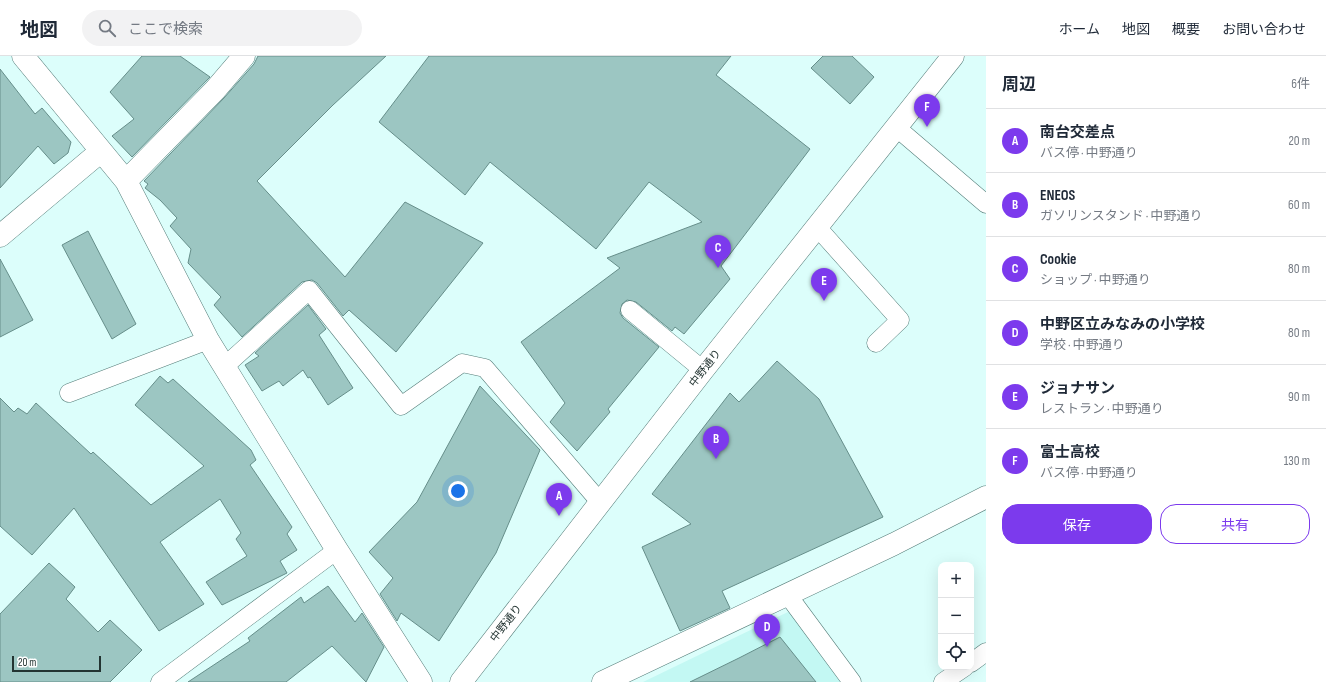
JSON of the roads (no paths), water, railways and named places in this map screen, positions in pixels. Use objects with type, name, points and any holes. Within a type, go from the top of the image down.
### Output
[{"type":"street","points":[[23,56],[100,152],[126,181],[208,340],[336,550],[421,682]]},
{"type":"street","points":[[126,181],[215,90],[244,56]]},
{"type":"street","name":"中野通り","points":[[461,682],[703,370],[954,56]]},
{"type":"street","points":[[0,236],[100,152]]},
{"type":"street","points":[[604,682],[894,544],[986,497]]},
{"type":"lane","points":[[897,128],[986,204]]},
{"type":"lane","points":[[817,227],[900,320],[876,343]]},
{"type":"lane","points":[[225,366],[308,290],[401,406],[462,362],[485,368],[600,502]]},
{"type":"lane","points":[[630,310],[703,370]]},
{"type":"lane","points":[[69,393],[208,340]]},
{"type":"lane","points":[[160,682],[336,550]]},
{"type":"lane","points":[[787,594],[852,682]]},
{"type":"lane","points":[[974,661],[986,652]]},
{"type":"lane","points":[[943,682],[961,670]]},
{"type":"place","name":"富士高校","points":[[927,127]]},
{"type":"place","name":"Cookie","points":[[718,268]]},
{"type":"place","name":"ジョナサン","points":[[824,301]]},
{"type":"place","name":"ENEOS","points":[[716,459]]},
{"type":"place","name":"南台交差点","points":[[559,516]]},
{"type":"place","name":"中野区立みなみの小学校","points":[[767,647]]}]
